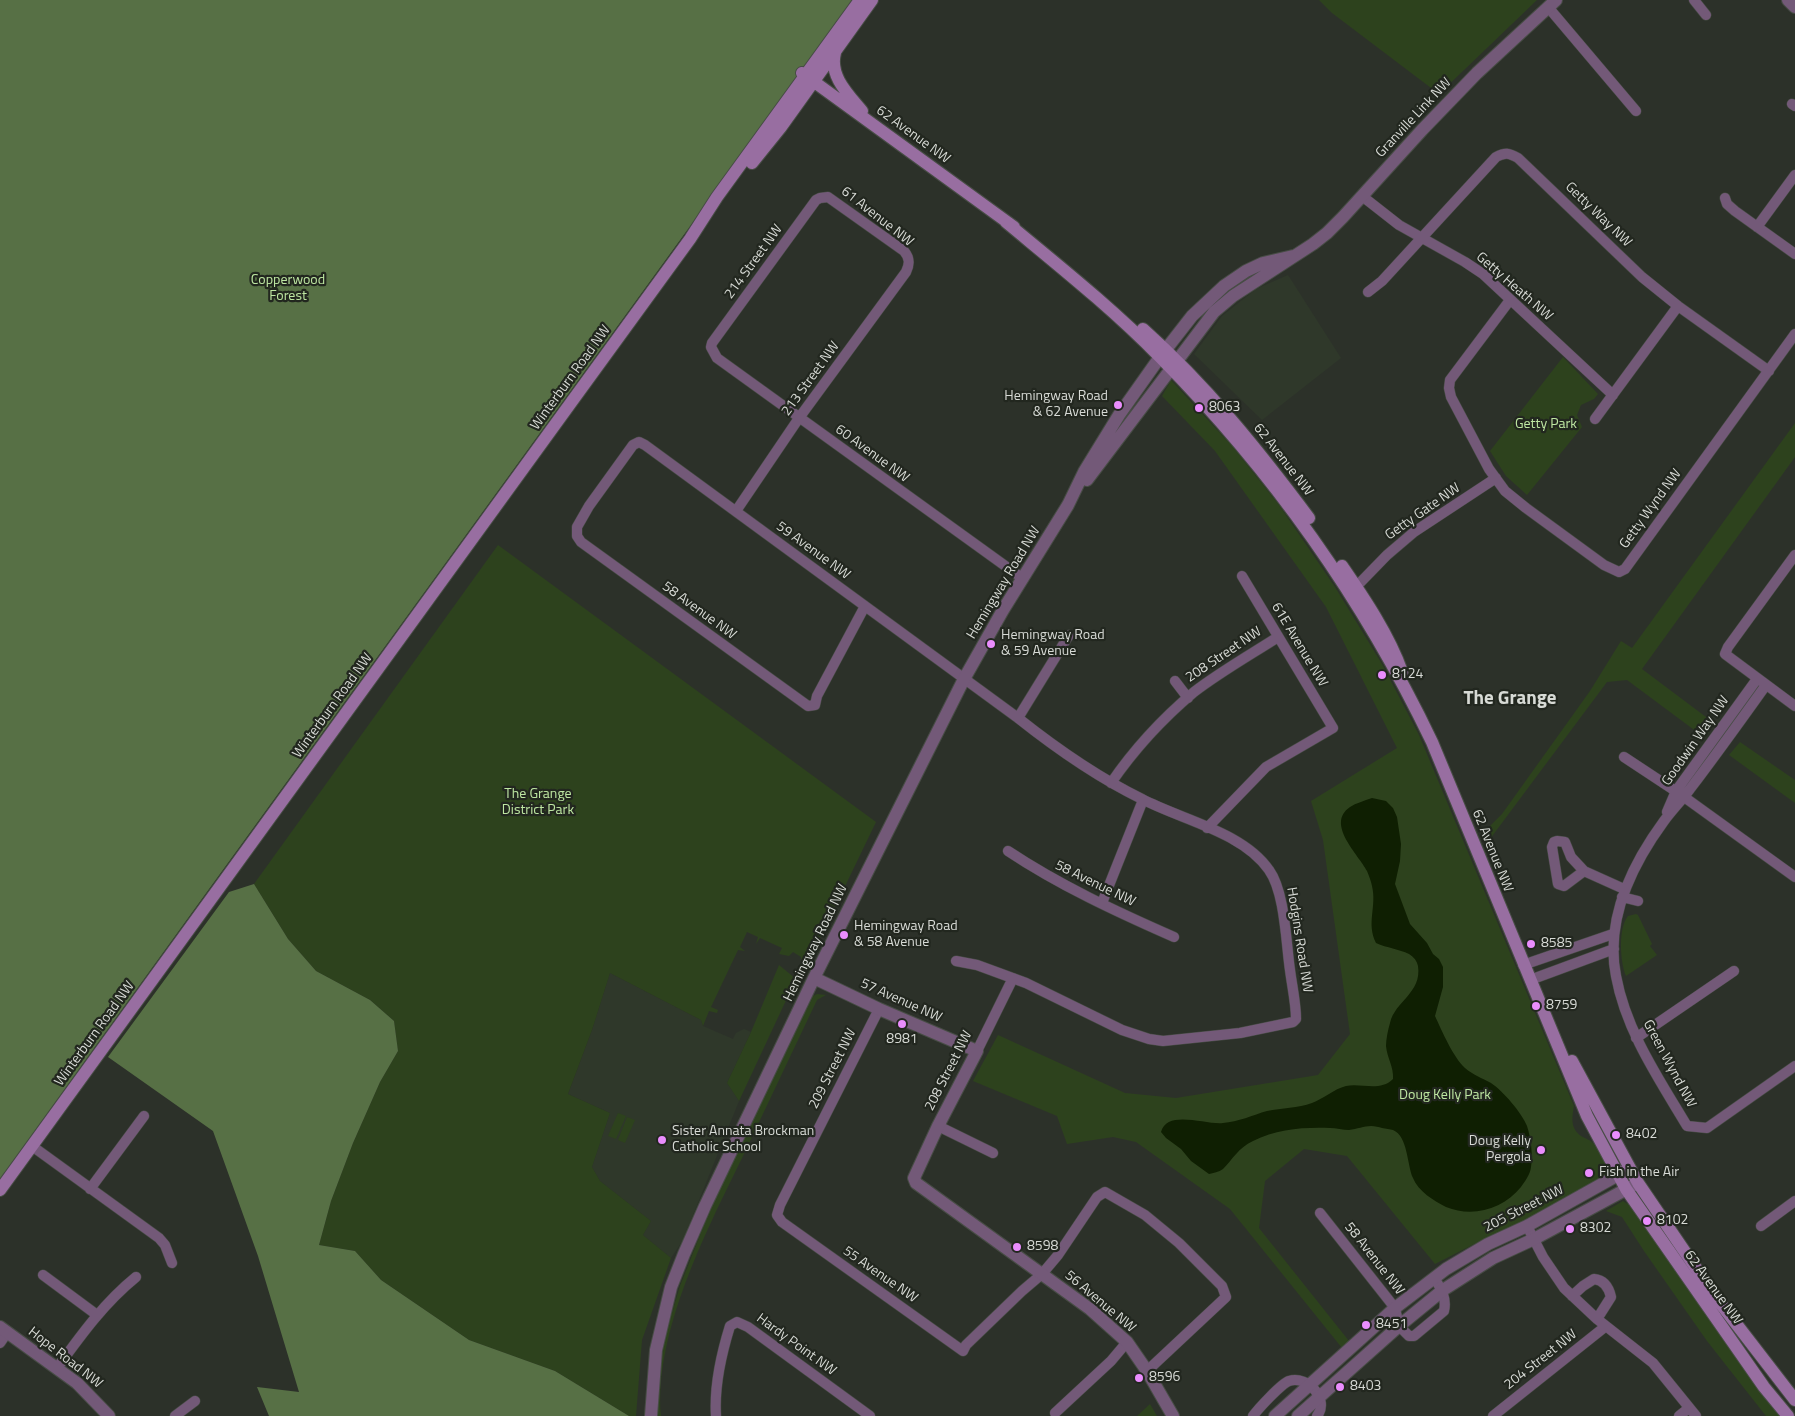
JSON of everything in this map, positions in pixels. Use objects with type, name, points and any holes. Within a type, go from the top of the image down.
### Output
[{"type":"main road","name":"Winterburn Road NW","points":[[0,1190],[690,239],[717,197],[807,76],[860,0]]},
{"type":"main road","name":"Winterburn Road NW","points":[[807,76],[836,50],[872,0]]},
{"type":"main road","points":[[836,50],[832,63],[836,77],[871,123]]},
{"type":"main road","name":"62 Avenue NW","points":[[807,76],[1006,222],[1163,353],[1243,446],[1353,590],[1396,655],[1413,702],[1432,742],[1587,1116],[1617,1176],[1764,1387],[1788,1416]]},
{"type":"main road","name":"62 Avenue NW","points":[[1544,1011],[1638,1183],[1717,1299],[1795,1400]]},
{"type":"street","points":[[1694,0],[1706,15]]},
{"type":"street","points":[[1788,0],[1795,7]]},
{"type":"street","points":[[1552,3],[1636,111]]},
{"type":"street","name":"Granville Link NW","points":[[1174,364],[1199,330],[1232,296],[1327,233],[1476,73],[1552,3]]},
{"type":"street","name":"Getty Way NW","points":[[1420,238],[1496,157],[1503,153],[1510,153],[1518,158],[1642,277],[1678,306],[1768,371]]},
{"type":"street","points":[[1757,227],[1795,175]]},
{"type":"street","name":"Getty Heath NW","points":[[1362,196],[1399,225],[1473,267],[1613,395]]},
{"type":"street","name":"61 Avenue NW","points":[[824,197],[828,197],[904,251],[908,256],[910,264]]},
{"type":"street","name":"214 Street NW","points":[[712,347],[712,343],[816,200],[824,197]]},
{"type":"street","points":[[1725,198],[1727,204],[1795,254]]},
{"type":"street","points":[[1368,292],[1382,281],[1420,238]]},
{"type":"street","name":"Granville Link NW","points":[[1163,353],[1204,304],[1234,278],[1263,263],[1293,256]]},
{"type":"street","name":"213 Street NW","points":[[736,510],[799,418],[910,264]]},
{"type":"street","points":[[1496,478],[1456,405],[1449,388],[1450,380],[1510,300]]},
{"type":"street","points":[[1595,419],[1678,306]]},
{"type":"street","name":"Getty Wynd NW","points":[[1496,478],[1505,491],[1526,508],[1604,566],[1619,572],[1625,569],[1795,334]]},
{"type":"street","name":"60 Avenue NW","points":[[712,347],[717,358],[1022,578]]},
{"type":"street","name":"Hemingway Road NW","points":[[1068,505],[1084,472],[1118,415],[1163,353]]},
{"type":"street","name":"Hemingway Road NW","points":[[650,1416],[656,1350],[671,1287],[705,1206],[814,978],[964,679],[1022,578],[1068,505],[1174,364]]},
{"type":"street","name":"59 Avenue NW","points":[[577,527],[589,506],[633,445],[639,442],[736,510],[964,679]]},
{"type":"street","name":"Getty Gate NW","points":[[1353,590],[1387,555],[1414,532],[1496,478]]},
{"type":"street","name":"58 Avenue NW","points":[[577,527],[577,536],[581,542],[808,706],[815,704],[817,696],[865,606]]},
{"type":"street","points":[[1795,555],[1728,646],[1725,654],[1795,706]]},
{"type":"street","name":"61E Avenue NW","points":[[1207,828],[1266,768],[1333,728],[1242,576]]},
{"type":"street","points":[[1018,718],[1069,635]]},
{"type":"street","name":"208 Street NW","points":[[1111,782],[1147,736],[1188,698],[1278,637]]},
{"type":"street","name":"Goodwin Way NW","points":[[1614,949],[1613,934],[1623,893],[1637,863],[1757,678]]},
{"type":"street","name":"Hodgins Road NW","points":[[956,961],[976,965],[1026,983],[1122,1030],[1149,1039],[1163,1040],[1240,1033],[1294,1022],[1296,1019],[1282,907],[1275,882],[1269,870],[1252,850],[1230,837],[1143,800],[1111,782],[1056,748],[964,679]]},
{"type":"street","name":"208 Street NW","points":[[1175,681],[1188,698]]},
{"type":"street","name":"Goodwin Way NW","points":[[1680,794],[1766,685]]},
{"type":"street","points":[[1624,757],[1680,794],[1795,877]]},
{"type":"street","points":[[1102,903],[1143,800]]},
{"type":"street","name":"58 Avenue NW","points":[[1008,850],[1035,869],[1174,937]]},
{"type":"street","points":[[1584,871],[1638,901]]},
{"type":"street","points":[[1523,965],[1613,934]]},
{"type":"street","points":[[1530,980],[1614,949]]},
{"type":"street","name":"Green Wynd NW","points":[[1614,949],[1616,975],[1624,1007],[1636,1038],[1687,1126],[1707,1128],[1795,1066]]},
{"type":"street","points":[[1636,1038],[1734,971]]},
{"type":"street","name":"57 Avenue NW","points":[[814,978],[879,1009],[977,1051]]},
{"type":"street","name":"208 Street NW","points":[[914,1178],[938,1126],[1013,978]]},
{"type":"street","name":"209 Street NW","points":[[782,1222],[777,1215],[780,1205],[879,1009]]},
{"type":"street","points":[[90,1189],[144,1116]]},
{"type":"street","points":[[938,1126],[993,1153]]},
{"type":"street","points":[[32,1146],[159,1238],[165,1245],[172,1263]]},
{"type":"street","name":"205 Street NW","points":[[1275,1416],[1395,1308],[1434,1278],[1471,1254],[1527,1226],[1629,1168]]},
{"type":"street","name":"56 Avenue NW","points":[[914,1178],[916,1183],[1090,1309],[1127,1342],[1147,1371],[1173,1416]]},
{"type":"street","points":[[1298,1416],[1442,1290],[1493,1258],[1534,1239],[1638,1183]]},
{"type":"street","points":[[1042,1274],[1058,1255],[1097,1197],[1105,1192],[1146,1215],[1179,1243],[1222,1286],[1226,1297],[1147,1371]]},
{"type":"street","points":[[1761,1226],[1795,1201]]},
{"type":"street","name":"58 Avenue NW","points":[[1320,1213],[1395,1308],[1399,1326]]},
{"type":"street","name":"55 Avenue NW","points":[[782,1222],[963,1350],[1022,1291],[1042,1274]]},
{"type":"street","points":[[1527,1226],[1555,1275],[1572,1296],[1597,1319],[1653,1363],[1693,1412],[1679,1416]]},
{"type":"street","points":[[43,1275],[97,1315]]},
{"type":"street","points":[[57,1368],[97,1315],[136,1277]]},
{"type":"street","points":[[1399,1326],[1406,1334],[1414,1336],[1442,1314],[1445,1307],[1442,1290],[1434,1278]]},
{"type":"street","points":[[1572,1296],[1594,1279],[1605,1284],[1611,1297],[1597,1319]]},
{"type":"street","name":"Hardy Point NW","points":[[716,1416],[716,1385],[724,1344],[730,1326],[737,1322],[748,1327],[870,1416]]},
{"type":"street","name":"204 Street NW","points":[[1492,1416],[1606,1326]]},
{"type":"street","name":"Hope Road NW","points":[[2,1334],[57,1368],[77,1383],[109,1416]]},
{"type":"street","points":[[1055,1413],[1111,1361],[1127,1342]]},
{"type":"street","points":[[1253,1416],[1261,1405],[1288,1382],[1300,1380],[1309,1384],[1320,1396],[1322,1403],[1321,1411],[1317,1416]]},
{"type":"street","points":[[175,1416],[195,1401]]},
{"type":"shaded area","points":[[1288,275],[1341,358],[1262,420],[1194,354],[1222,316],[1256,289]]},
{"type":"shaded area","points":[[1372,798],[1386,801],[1393,808],[1397,817],[1401,844],[1400,861],[1395,884],[1410,924],[1427,943],[1443,967],[1443,987],[1435,1016],[1441,1029],[1452,1051],[1461,1063],[1474,1075],[1491,1083],[1501,1091],[1521,1115],[1527,1126],[1532,1157],[1528,1175],[1514,1195],[1487,1209],[1467,1212],[1456,1210],[1436,1202],[1427,1195],[1415,1183],[1402,1138],[1392,1130],[1366,1126],[1349,1130],[1310,1128],[1281,1131],[1248,1144],[1223,1169],[1209,1174],[1191,1161],[1181,1149],[1161,1132],[1165,1125],[1171,1121],[1188,1120],[1216,1123],[1240,1120],[1267,1111],[1307,1105],[1346,1086],[1377,1086],[1388,1083],[1393,1079],[1386,1046],[1388,1032],[1393,1015],[1416,983],[1418,966],[1415,959],[1409,954],[1376,943],[1372,929],[1373,894],[1371,882],[1367,871],[1342,831],[1341,822],[1343,814],[1357,803]]},
{"type":"shaded area","name":"Sister Annata Brockman Catholic School","points":[[610,973],[701,1020],[703,1026],[733,1039],[736,1033],[744,1029],[751,1032],[727,1083],[739,1101],[683,1240],[671,1258],[643,1235],[651,1221],[600,1181],[592,1167],[610,1113],[568,1094],[592,1030]]},
{"type":"green space","name":"Copperwood Forest","points":[[0,0],[854,0],[0,1179]]},
{"type":"green space","points":[[1319,0],[1537,0],[1439,94],[1332,13]]},
{"type":"green space","name":"Getty Park","points":[[1563,357],[1598,394],[1594,399],[1581,405],[1577,415],[1582,427],[1527,495],[1506,476],[1490,451]]},
{"type":"green space","name":"Doug Kelly Park","points":[[1171,380],[1233,447],[1279,505],[1335,587],[1382,664],[1419,735],[1574,1106],[1573,1126],[1577,1133],[1594,1144],[1601,1154],[1609,1173],[1513,1228],[1488,1237],[1435,1264],[1347,1156],[1304,1149],[1265,1181],[1259,1228],[1349,1341],[1342,1348],[1230,1209],[1136,1142],[1113,1137],[1067,1144],[1057,1116],[973,1081],[998,1035],[1125,1093],[1176,1098],[1318,1075],[1350,1034],[1323,840],[1311,801],[1397,748],[1326,607],[1215,451],[1162,396]]},
{"type":"green space","points":[[1795,423],[1795,457],[1642,669],[1714,723],[1705,738],[1627,680],[1607,682],[1487,843],[1481,835],[1502,814],[1590,691],[1621,641],[1632,648]]},
{"type":"green space","name":"The Grange District Park","points":[[498,545],[876,822],[809,961],[805,964],[801,961],[801,957],[793,952],[789,956],[779,954],[782,948],[760,938],[756,944],[758,937],[747,932],[740,947],[745,951],[738,950],[711,1007],[718,1010],[717,1013],[709,1011],[703,1026],[701,1020],[610,973],[592,1030],[568,1094],[610,1113],[592,1167],[600,1181],[651,1221],[643,1235],[671,1258],[642,1340],[636,1416],[629,1416],[555,1371],[469,1340],[381,1280],[355,1251],[319,1245],[331,1201],[353,1143],[380,1082],[398,1051],[394,1021],[370,1000],[316,971],[288,939],[254,884]]},
{"type":"green space","points":[[1740,742],[1795,780],[1795,803],[1729,755]]},
{"type":"green space","points":[[254,884],[288,939],[316,971],[370,1000],[394,1021],[398,1051],[380,1082],[353,1143],[331,1201],[319,1245],[355,1251],[381,1280],[469,1340],[555,1371],[629,1416],[269,1416],[257,1387],[299,1392],[258,1256],[213,1131],[108,1057],[229,892]]},
{"type":"green space","points":[[1636,914],[1652,944],[1650,946],[1657,955],[1626,976],[1621,954],[1621,937],[1628,916]]},
{"type":"green space","points":[[779,965],[796,979],[739,1101],[727,1083]]},
{"type":"green space","points":[[817,994],[826,995],[817,1000],[713,1218],[685,1283],[666,1351],[661,1384],[661,1416],[657,1416],[661,1349],[680,1286],[722,1184],[813,996]]},
{"type":"green space","points":[[618,1113],[626,1116],[616,1139],[608,1136]]},
{"type":"green space","points":[[627,1117],[635,1120],[625,1143],[618,1140]]},
{"type":"green space","points":[[1623,1201],[1631,1206],[1781,1416],[1766,1416],[1707,1341],[1622,1217],[1606,1211]]},
{"type":"green space","points":[[1150,1404],[1157,1416],[1137,1416]]},
{"type":"place","name":"Hemingway Road & 62 Avenue","points":[[1118,405]]},
{"type":"place","name":"8063","points":[[1199,408]]},
{"type":"place","name":"Hemingway Road & 59 Avenue","points":[[991,644]]},
{"type":"place","name":"8124","points":[[1382,675]]},
{"type":"place","name":"Hemingway Road & 58 Avenue","points":[[844,935]]},
{"type":"place","name":"8585","points":[[1531,944]]},
{"type":"place","name":"8759","points":[[1536,1006]]},
{"type":"place","name":"8981","points":[[902,1024]]},
{"type":"place","name":"8402","points":[[1616,1135]]},
{"type":"place","name":"Sister Annata Brockman Catholic School","points":[[662,1140]]},
{"type":"place","name":"Doug Kelly Pergola","points":[[1541,1150]]},
{"type":"place","name":"Fish in the Air","points":[[1589,1173]]},
{"type":"place","name":"8102","points":[[1647,1221]]},
{"type":"place","name":"8302","points":[[1570,1229]]},
{"type":"place","name":"8598","points":[[1017,1247]]},
{"type":"place","name":"8451","points":[[1366,1325]]},
{"type":"place","name":"8596","points":[[1139,1378]]},
{"type":"place","name":"8403","points":[[1340,1387]]},
{"type":"district","name":"The Grange","points":[[1510,699]]}]
